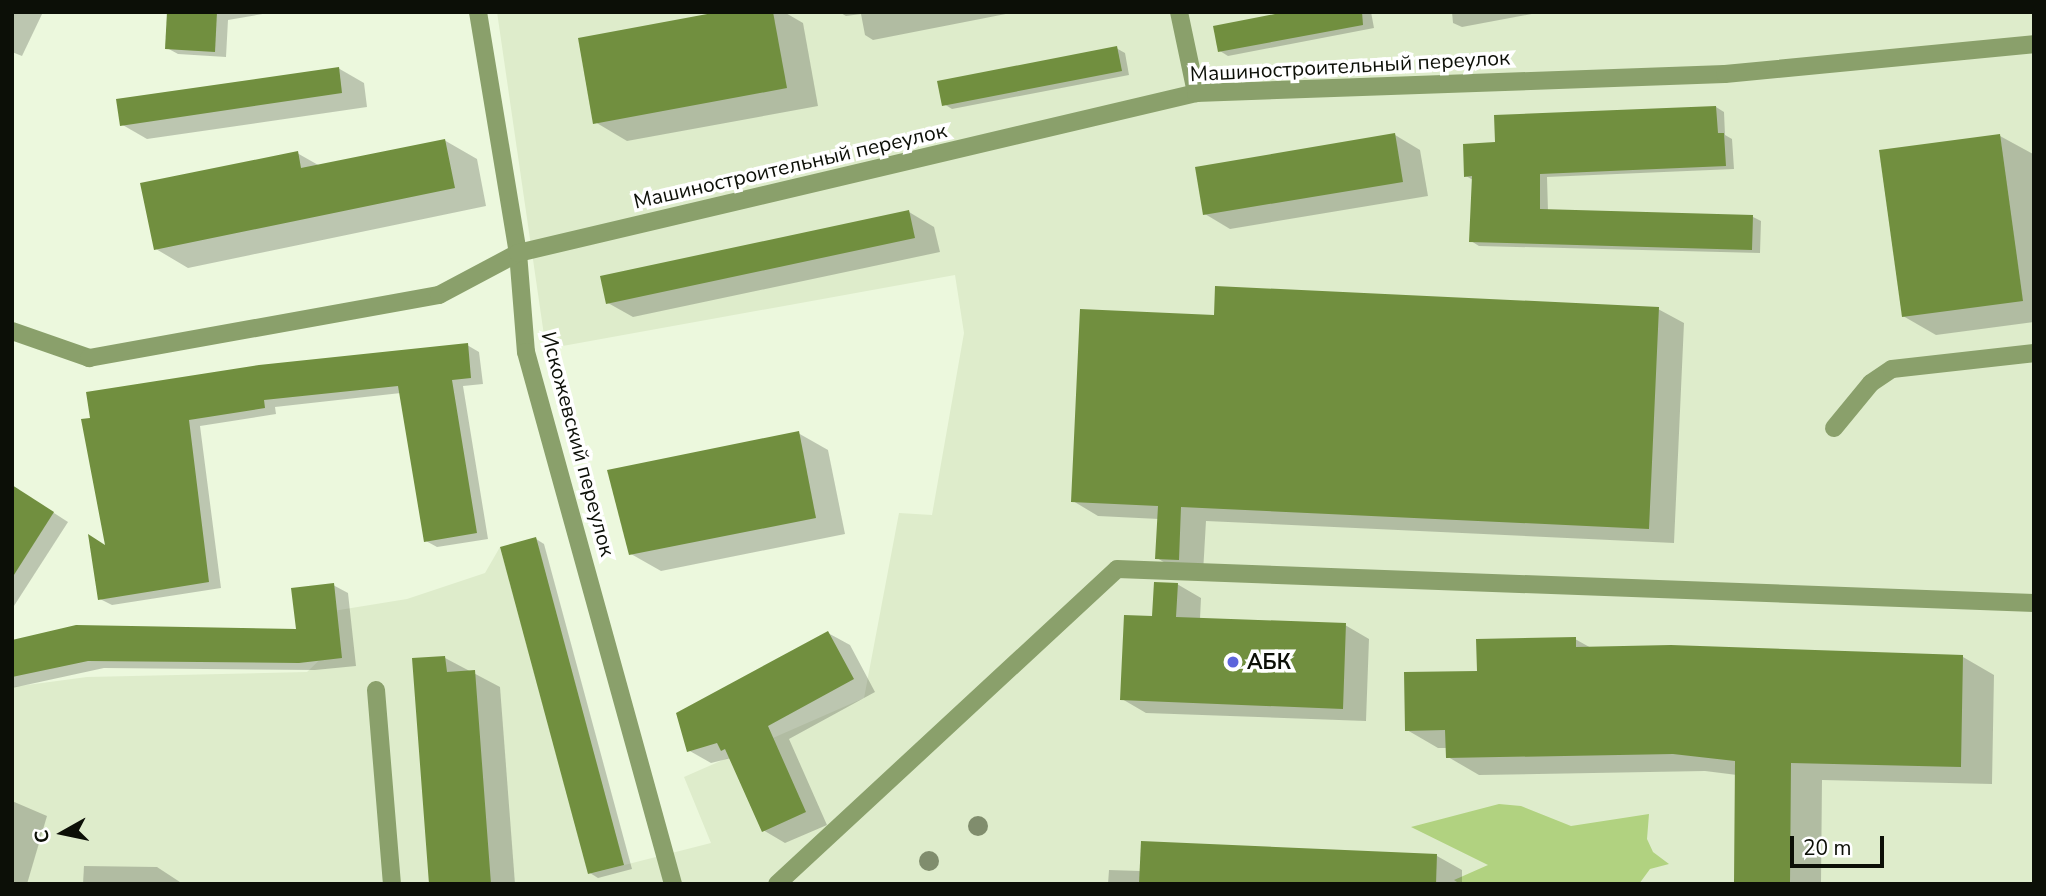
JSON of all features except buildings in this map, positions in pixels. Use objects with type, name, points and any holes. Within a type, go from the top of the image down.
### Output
[{"type":"street","name":"Искожевский переулок","points":[[478,12],[518,253],[526,352],[652,798],[673,884]]},
{"type":"street","points":[[1179,12],[1196,93]]},
{"type":"street","name":"Машиностроительный переулок","points":[[12,331],[89,358],[439,295],[518,253],[1196,93],[1725,74],[2034,44]]},
{"type":"street","points":[[1834,428],[1871,383],[1892,369],[2034,353]]},
{"type":"street","points":[[776,884],[1117,569],[2034,603]]},
{"type":"street","points":[[376,690],[391,884]]},
{"type":"shaded area","points":[[497,12],[2034,12],[2034,884],[12,884],[12,687],[87,677],[307,672],[337,643],[333,611],[407,599],[485,573],[500,547],[589,874],[711,843],[684,777],[864,698],[899,513],[932,515],[964,333],[955,275],[546,349]]},
{"type":"green space","points":[[1499,804],[1521,806],[1571,826],[1649,814],[1647,839],[1653,852],[1669,864],[1650,869],[1639,884],[1460,884],[1454,880],[1488,865],[1411,827]]},
{"type":"place","name":"АБК","points":[[1233,662]]}]
